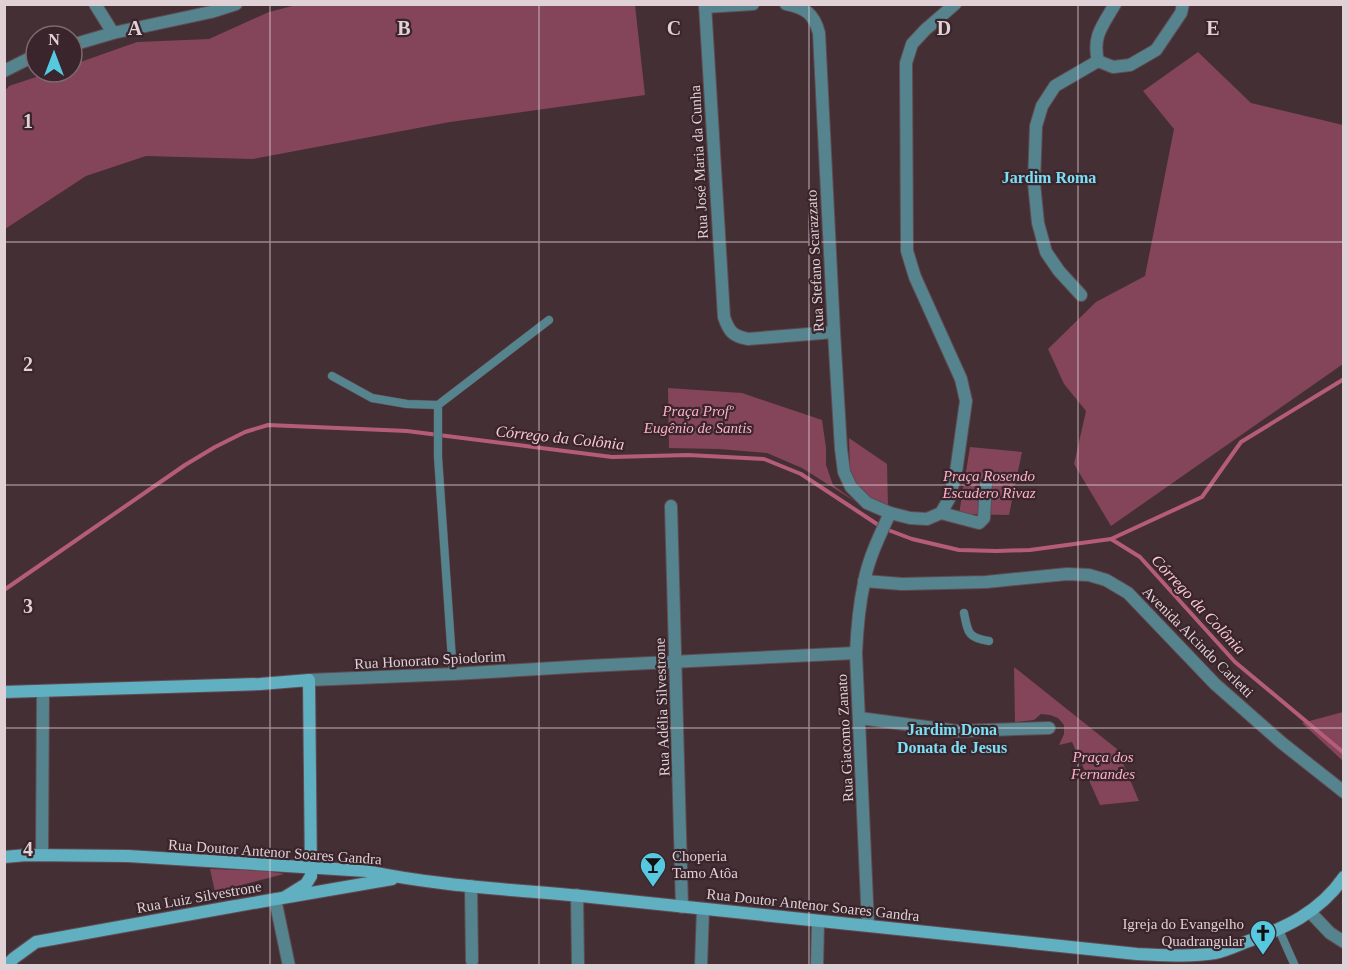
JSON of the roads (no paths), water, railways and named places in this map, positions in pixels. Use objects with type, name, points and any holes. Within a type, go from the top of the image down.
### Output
[{"type":"main road","name":"Rua Honorato Spiodorim","points":[[4,692],[260,684],[309,680]]},
{"type":"main road","points":[[280,898],[306,884],[311,876],[309,680]]},
{"type":"main road","name":"Rua Doutor Antenor Soares Gandra","points":[[4,857],[128,856],[368,871],[399,878],[471,886],[868,925],[1139,960],[1217,953],[1279,930],[1310,912],[1329,896],[1344,877]]},
{"type":"main road","name":"Rua Luiz Silvestrone","points":[[11,963],[36,942],[399,878]]},
{"type":"street","points":[[95,4],[113,33]]},
{"type":"street","points":[[84,41],[236,4]]},
{"type":"street","points":[[705,6],[753,4]]},
{"type":"street","name":"Rua Stefano Scarazzato","points":[[786,4],[806,11],[815,19],[819,33],[834,332],[844,472],[851,487],[867,503],[888,517],[927,519],[941,513]]},
{"type":"street","points":[[955,4],[912,44],[906,63],[907,251],[915,277],[961,379],[966,401],[956,472],[949,499],[941,513],[979,522],[984,518],[987,483]]},
{"type":"street","points":[[1098,61],[1095,48],[1097,35],[1115,4]]},
{"type":"street","points":[[1098,61],[1113,68],[1130,65],[1156,50],[1181,13],[1183,4]]},
{"type":"street","name":"Rua José Maria da Cunha","points":[[705,6],[724,317],[727,327],[732,333],[748,339],[834,332]]},
{"type":"street","points":[[4,71],[24,61]]},
{"type":"street","points":[[1081,295],[1059,271],[1046,252],[1038,223],[1034,183],[1036,126],[1042,106],[1055,86],[1098,61]]},
{"type":"street","name":"Rua Adélia Silvestrone","points":[[671,506],[682,907]]},
{"type":"street","name":"Rua Giacomo Zanato","points":[[868,925],[856,653],[864,581],[873,551],[888,517]]},
{"type":"street","name":"Avenida Alcindo Carletti","points":[[864,581],[902,584],[986,582],[1067,574],[1089,575],[1106,580],[1128,593],[1215,684],[1282,743],[1344,792]]},
{"type":"street","name":"Rua Honorato Spiodorim","points":[[309,680],[856,653]]},
{"type":"street","points":[[42,855],[43,691]]},
{"type":"street","points":[[859,718],[957,731],[1049,728]]},
{"type":"street","points":[[471,886],[472,961]]},
{"type":"street","points":[[577,895],[578,966]]},
{"type":"street","points":[[280,898],[289,966]]},
{"type":"street","points":[[701,966],[703,909]]},
{"type":"street","points":[[1310,912],[1330,933],[1344,942]]},
{"type":"street","points":[[817,966],[818,921]]},
{"type":"lane","points":[[332,376],[372,398],[407,404],[438,405],[549,320]]},
{"type":"lane","points":[[438,405],[438,458],[453,674]]},
{"type":"lane","points":[[964,613],[967,631],[971,636],[989,641]]},
{"type":"lane","points":[[1279,930],[1295,966]]},
{"type":"waterway","points":[[1111,539],[1202,497],[1241,442],[1344,379]]},
{"type":"waterway","name":"Córrego da Colônia","points":[[4,590],[185,465],[245,432],[268,425],[407,431],[612,457],[688,455],[764,459],[801,474],[883,528],[912,539],[959,550],[1030,550],[1111,539],[1140,557],[1235,662],[1344,753]]},
{"type":"place","name":"Choperia Tamo Atôa","points":[[653,888]]},
{"type":"place","name":"Igreja do Evangelho Quadrangular","points":[[1263,956]]},
{"type":"district","name":"Jardim Roma","points":[[1049,177]]},
{"type":"district","name":"Jardim Dona Donata de Jesus","points":[[952,738]]},
{"type":"park label","name":"Praça Profº Eugênio de Santis","points":[[698,420]]},
{"type":"park label","name":"Praça Rosendo Escudero Rivaz","points":[[989,484]]},
{"type":"park label","name":"Praça dos Fernandes","points":[[1103,766]]}]
